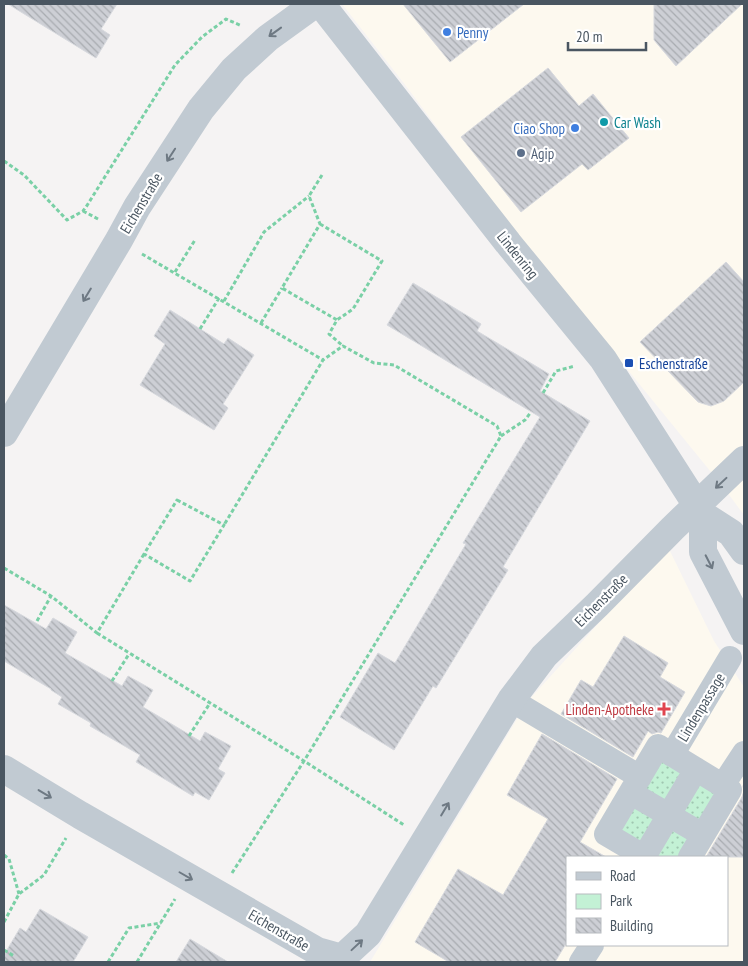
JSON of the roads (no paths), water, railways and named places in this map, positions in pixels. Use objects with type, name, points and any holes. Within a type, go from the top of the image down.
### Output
[{"type":"street","name":"Eichenstraße","points":[[4,433],[137,207],[201,109],[234,69],[268,38],[314,4]]},
{"type":"street","name":"Lindenring","points":[[322,4],[508,243],[602,359],[700,510],[731,533],[744,551]]},
{"type":"street","points":[[744,460],[700,510],[703,552],[744,631]]},
{"type":"street","name":"Eichenstraße","points":[[4,769],[80,815],[317,951],[342,958],[368,934],[512,700],[544,656],[700,510]]},
{"type":"street","name":"Lindenpassage","points":[[672,755],[730,658]]},
{"type":"street","points":[[512,700],[636,785],[669,815],[703,835]]},
{"type":"street","name":"Lindenpassage","points":[[642,856],[606,834],[658,746],[723,785]]},
{"type":"street","points":[[691,856],[730,790],[723,785],[744,753]]},
{"type":"street","name":"Lindenpassage","points":[[645,856],[696,769]]},
{"type":"street","points":[[581,962],[591,946]]},
{"type":"place","name":"Penny","points":[[447,32]]},
{"type":"place","name":"Car Wash","points":[[604,122]]},
{"type":"place","name":"Ciao Shop","points":[[575,128]]},
{"type":"place","name":"Agip","points":[[521,153]]},
{"type":"place","name":"Eschenstraße","points":[[629,363]]},
{"type":"place","name":"Linden-Apotheke","points":[[664,709]]}]
